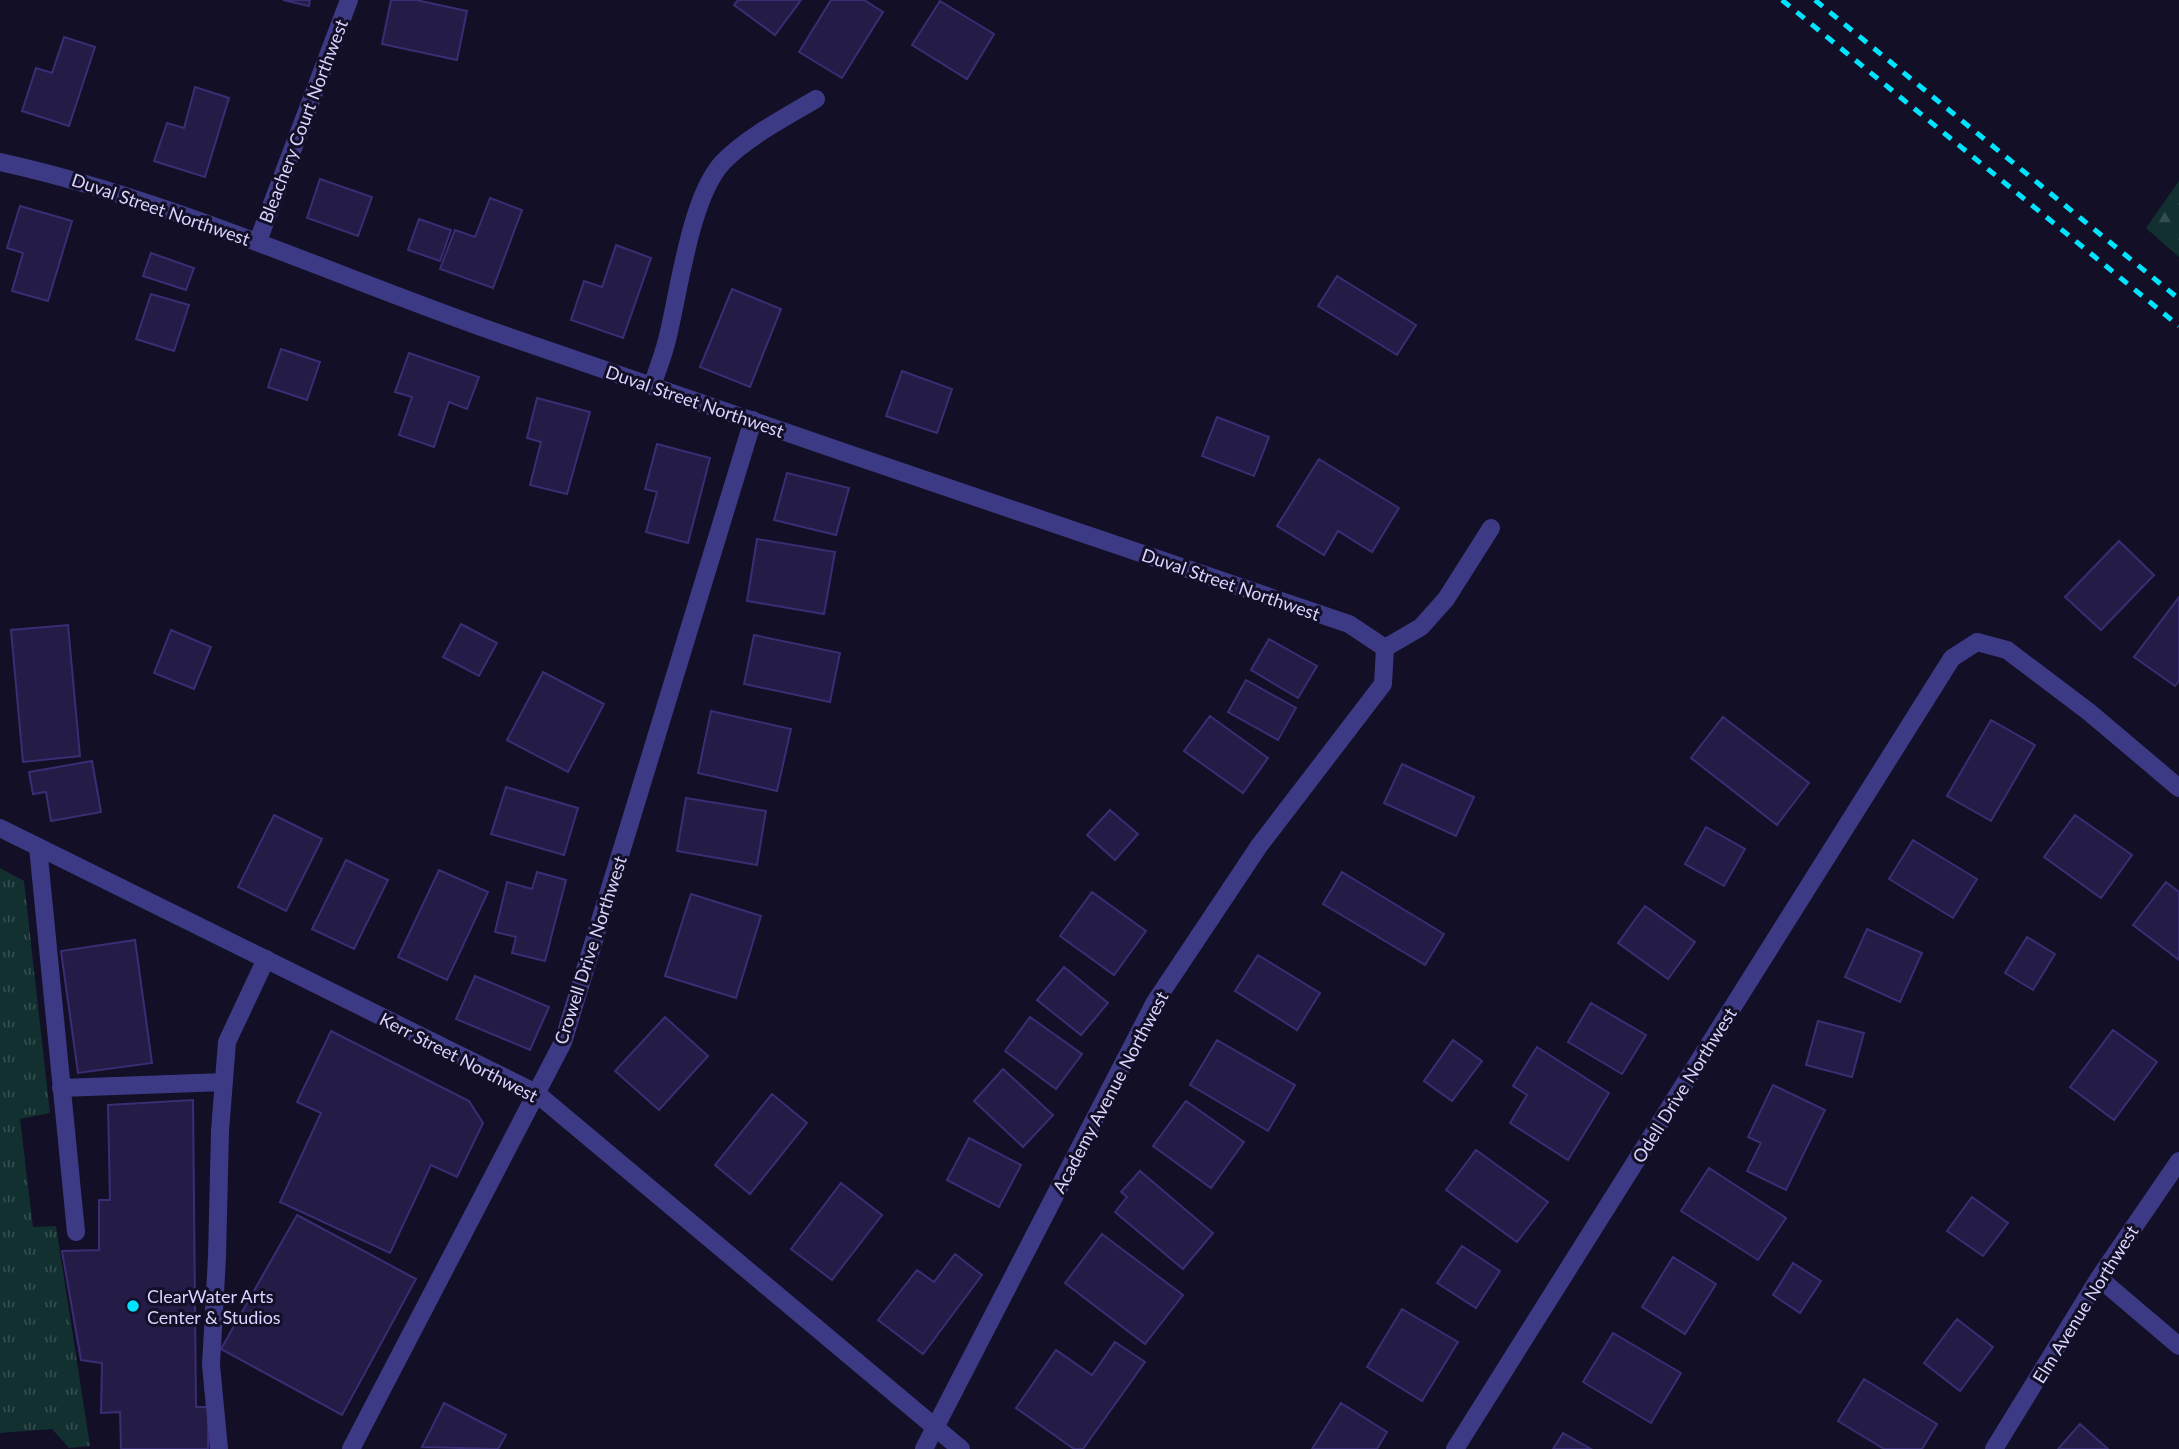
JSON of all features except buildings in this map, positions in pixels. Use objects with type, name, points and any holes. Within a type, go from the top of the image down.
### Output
[{"type":"street","name":"Bleachery Court Northwest","points":[[258,241],[349,0]]},
{"type":"street","points":[[652,386],[666,342],[688,244],[704,194],[722,163],[755,136],[816,99]]},
{"type":"street","name":"Duval Street Northwest","points":[[0,162],[66,177],[258,241],[496,332],[1349,624],[1385,648]]},
{"type":"street","name":"Crowell Drive Northwest","points":[[351,1449],[563,1042],[752,420]]},
{"type":"street","points":[[1385,648],[1421,627],[1446,600],[1491,528]]},
{"type":"street","name":"Odell Drive Northwest","points":[[1455,1449],[1952,658],[1977,642],[2007,650],[2089,712],[2179,788]]},
{"type":"street","name":"Academy Avenue Northwest","points":[[924,1449],[1155,1002],[1259,846],[1383,684],[1385,648]]},
{"type":"street","name":"Kerr Street Northwest","points":[[0,828],[536,1093],[961,1449]]},
{"type":"street","points":[[38,846],[76,1232]]},
{"type":"street","points":[[219,1449],[211,1365],[220,1131],[227,1042],[266,959]]},
{"type":"street","points":[[61,1088],[224,1082]]},
{"type":"street","name":"Elm Avenue Northwest","points":[[1994,1449],[2099,1278],[2179,1161]]},
{"type":"street","points":[[2099,1278],[2179,1346]]},
{"type":"green space","points":[[2179,181],[2179,257],[2146,228]]},
{"type":"green space","points":[[0,868],[24,881],[50,1113],[20,1119],[33,1227],[56,1226],[90,1446],[69,1448],[52,1429],[0,1433]]},
{"type":"railway","points":[[1782,0],[2179,326]]},
{"type":"railway","points":[[1815,0],[2179,299]]},
{"type":"place","name":"ClearWater Arts Center & Studios","points":[[133,1306]]}]
